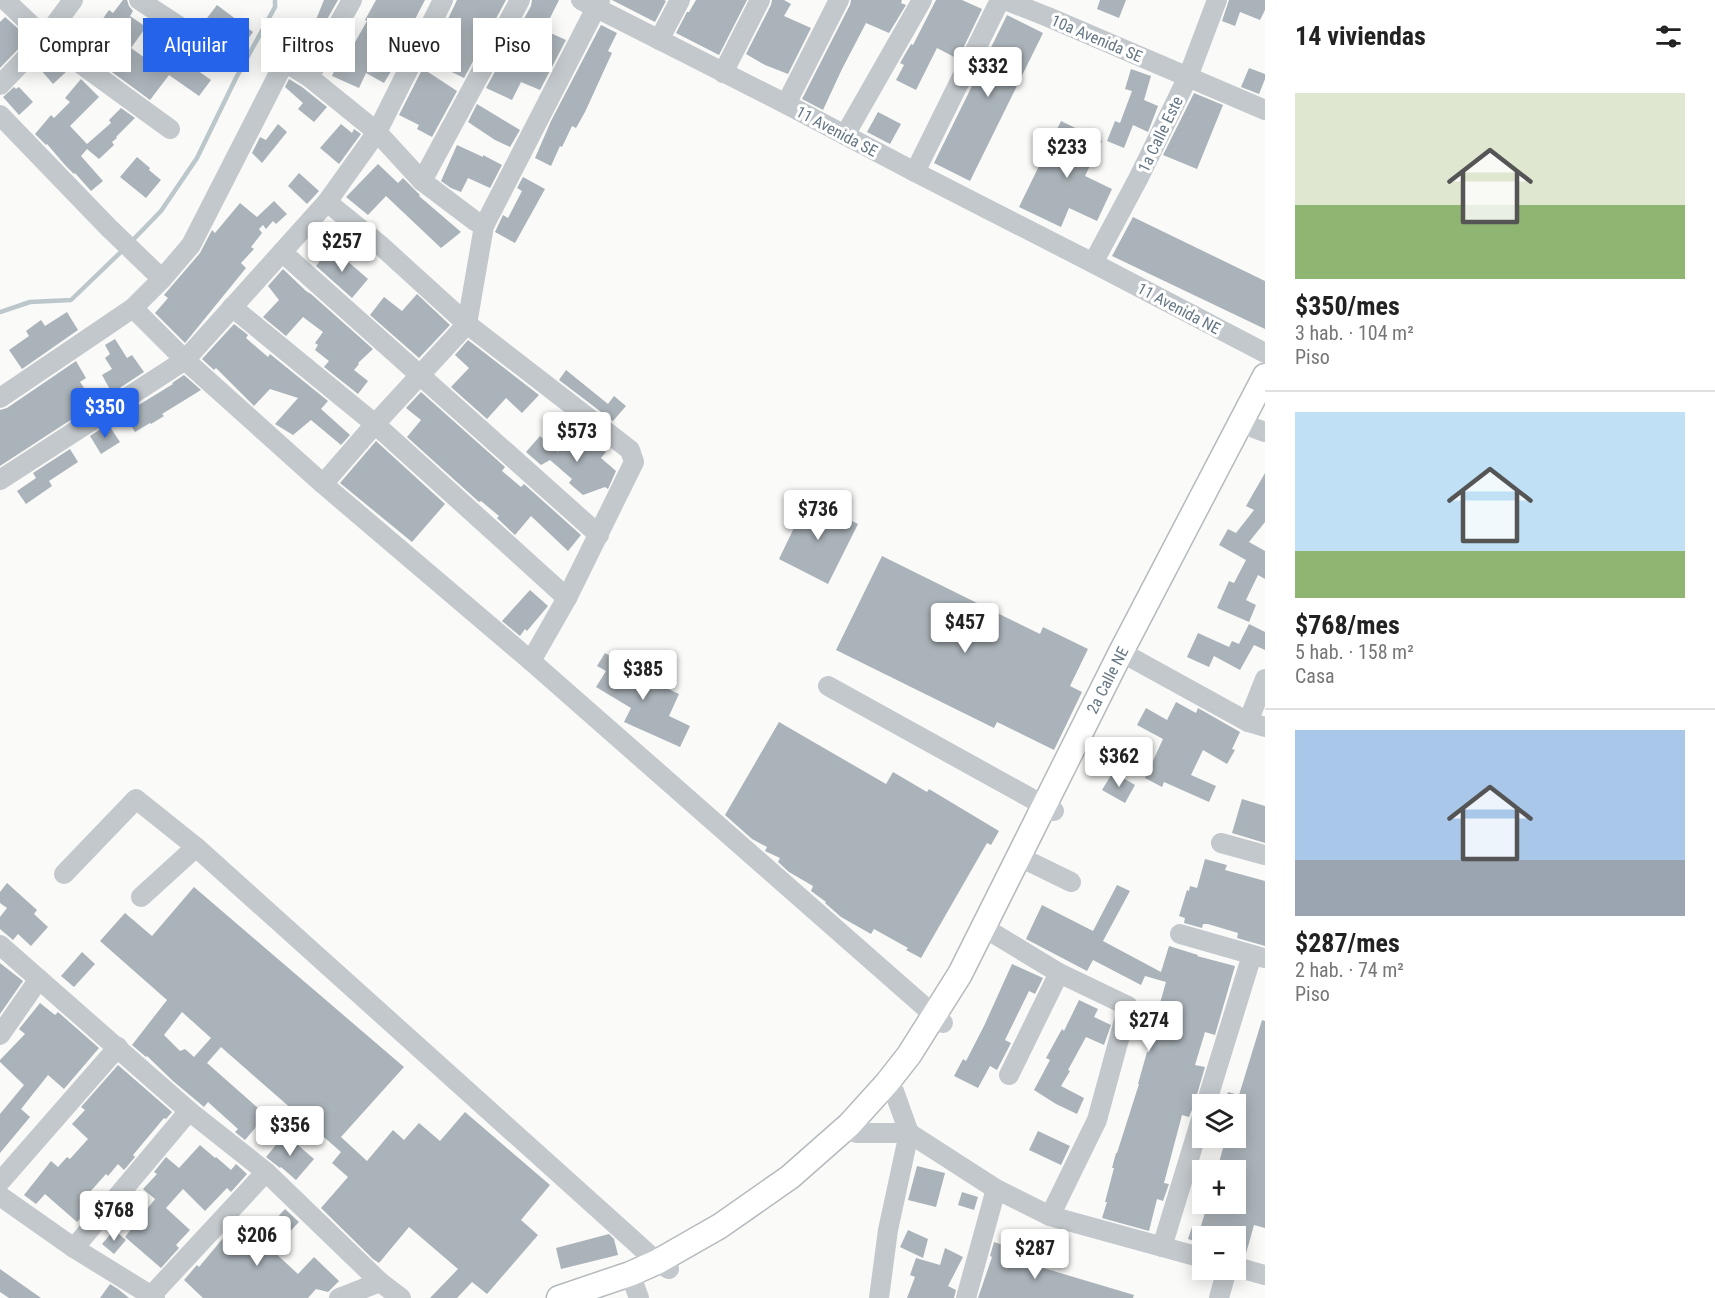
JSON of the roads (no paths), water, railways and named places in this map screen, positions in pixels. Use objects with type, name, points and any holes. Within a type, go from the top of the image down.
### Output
[{"type":"main road","name":"2a Calle NE","points":[[939,1020],[1127,656],[1265,376]]},
{"type":"main road","name":"2a Calle NE","points":[[1127,656],[1259,430],[1265,406]]},
{"type":"main road","name":"2a Calle NE","points":[[987,929],[1028,861],[1049,808]]},
{"type":"main road","points":[[663,1265],[727,1234],[795,1186],[856,1133],[916,1064],[939,1020]]},
{"type":"main road","points":[[591,1298],[635,1285],[790,1177],[849,1125],[939,1020]]},
{"type":"main road","points":[[559,1298],[635,1285]]},
{"type":"street","points":[[5,0],[24,18]]},
{"type":"street","points":[[60,18],[73,0]]},
{"type":"street","points":[[139,0],[166,18]]},
{"type":"street","points":[[309,77],[352,0]]},
{"type":"street","points":[[0,480],[185,360],[327,202],[377,132],[443,0]]},
{"type":"street","points":[[422,181],[520,0]]},
{"type":"street","points":[[659,40],[680,0]]},
{"type":"street","points":[[723,73],[760,0]]},
{"type":"street","points":[[786,104],[839,0]]},
{"type":"street","points":[[845,135],[922,0]]},
{"type":"street","points":[[915,172],[1000,0]]},
{"type":"street","name":"10a Avenida SE","points":[[1005,0],[1048,16],[1265,110]]},
{"type":"street","name":"1a Calle Este","points":[[1093,263],[1188,77],[1217,0]]},
{"type":"street","points":[[323,484],[467,324],[484,226],[592,2]]},
{"type":"street","name":"11 Avenida SE","points":[[592,2],[659,40],[1093,263]]},
{"type":"street","points":[[0,398],[133,308],[162,279],[191,245],[281,69],[286,65],[309,77],[377,132],[422,181],[484,226]]},
{"type":"street","points":[[0,85],[18,66]]},
{"type":"street","points":[[92,72],[170,129]]},
{"type":"street","points":[[0,114],[108,227],[162,279]]},
{"type":"street","points":[[327,202],[378,244],[467,324],[630,450],[634,462],[567,598],[531,661]]},
{"type":"street","points":[[282,252],[599,535]]},
{"type":"street","name":"11 Avenida NE","points":[[1093,263],[1265,353]]},
{"type":"street","points":[[232,307],[375,424],[567,598]]},
{"type":"street","points":[[133,308],[185,360],[323,484],[531,661],[939,1020]]},
{"type":"street","points":[[1127,656],[1257,725],[1265,679]]},
{"type":"street","points":[[828,686],[1049,808]]},
{"type":"street","points":[[64,874],[136,799],[196,847],[663,1265]]},
{"type":"street","points":[[1221,843],[1265,855]]},
{"type":"street","points":[[141,897],[196,847]]},
{"type":"street","points":[[1028,861],[1071,882]]},
{"type":"street","points":[[987,929],[1059,973],[1128,1006],[1097,1120],[1050,1216]]},
{"type":"street","points":[[1180,934],[1258,957],[1210,1094]]},
{"type":"street","points":[[0,945],[189,1111],[266,1172],[380,1282],[401,1298]]},
{"type":"street","points":[[1009,1075],[1059,973]]},
{"type":"street","points":[[0,1035],[39,979]]},
{"type":"street","points":[[0,1182],[118,1047]]},
{"type":"street","points":[[879,1298],[888,1230],[909,1133],[894,1091]]},
{"type":"street","points":[[74,1248],[189,1111]]},
{"type":"street","points":[[856,1133],[909,1133],[996,1189],[1050,1216],[1192,1255]]},
{"type":"street","points":[[1162,1246],[1192,1148]]},
{"type":"street","points":[[0,1196],[74,1248],[152,1297],[266,1172]]},
{"type":"street","points":[[966,1298],[996,1189]]},
{"type":"street","points":[[1246,1268],[1264,1269]]},
{"type":"street","points":[[1219,1298],[1224,1280]]},
{"type":"street","points":[[339,1298],[380,1282]]},
{"type":"waterway","points":[[130,243],[161,211],[197,158],[236,78],[275,7],[275,0]]},
{"type":"waterway","points":[[0,312],[30,302],[71,300],[124,249]]}]
